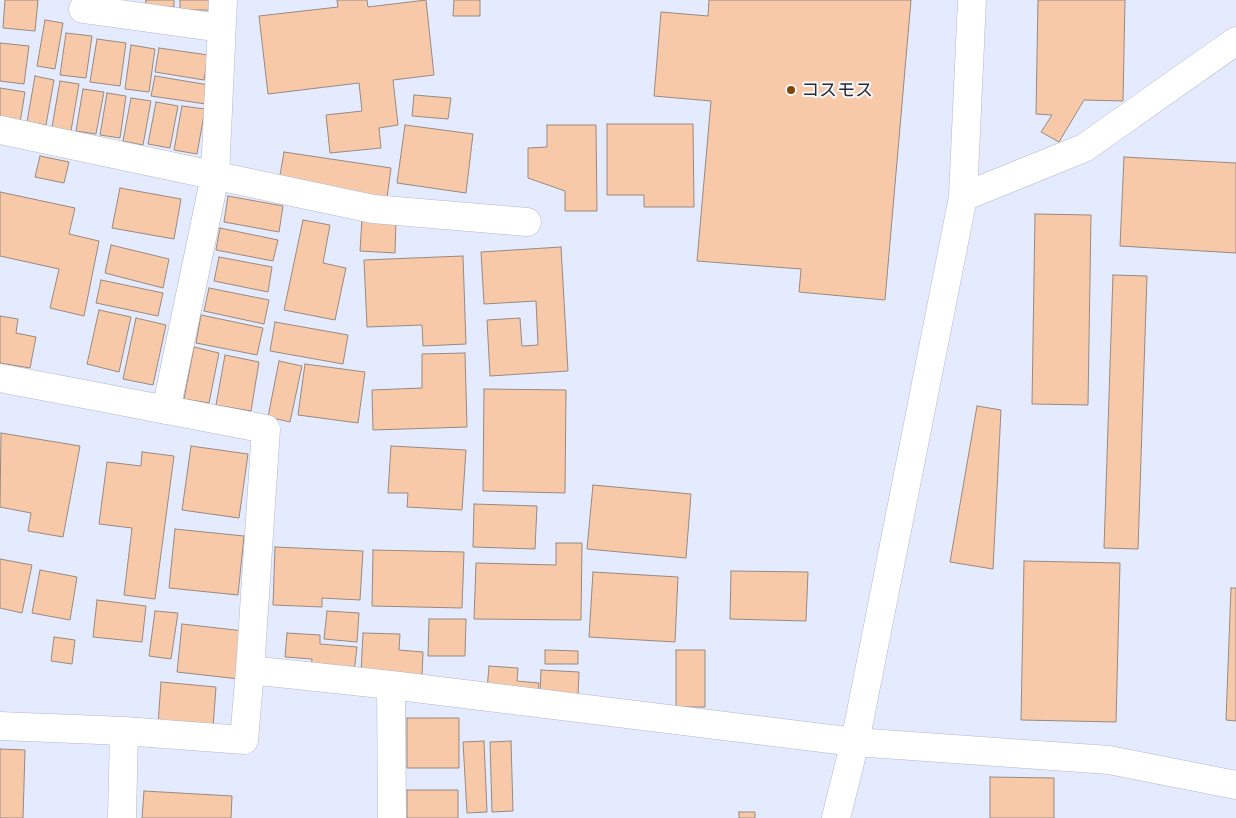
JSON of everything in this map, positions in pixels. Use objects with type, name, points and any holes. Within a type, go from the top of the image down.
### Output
[{"type":"street","points":[[166,410],[215,176],[223,0]]},
{"type":"street","points":[[836,818],[855,742],[963,197],[972,0]]},
{"type":"street","points":[[83,9],[222,28]]},
{"type":"street","points":[[963,197],[1084,148],[1236,41]]},
{"type":"street","points":[[0,130],[373,209],[527,222]]},
{"type":"street","points":[[0,378],[266,429],[244,740],[124,731],[0,726]]},
{"type":"street","points":[[250,670],[390,685],[855,742],[1109,760],[1236,785]]},
{"type":"street","points":[[390,685],[392,818]]},
{"type":"street","points":[[122,818],[124,731]]},
{"type":"building","points":[[5,0],[38,0],[35,31],[3,28]]},
{"type":"building","points":[[146,0],[174,0],[174,7],[145,6]]},
{"type":"building","points":[[180,0],[210,0],[209,10],[180,10]]},
{"type":"building","points":[[337,0],[367,0],[368,7],[426,0],[434,75],[393,80],[398,125],[379,128],[381,148],[330,153],[326,115],[362,111],[359,83],[268,94],[259,16],[338,7]]},
{"type":"building","points":[[454,0],[480,0],[480,16],[453,16]]},
{"type":"building","points":[[709,0],[911,0],[885,300],[799,292],[801,269],[697,261],[711,101],[654,96],[661,12],[708,16]]},
{"type":"building","points":[[1038,0],[1125,0],[1123,101],[1084,100],[1059,142],[1041,132],[1052,115],[1036,114]]},
{"type":"building","points":[[45,20],[63,23],[55,69],[37,66]]},
{"type":"building","points":[[66,33],[92,36],[86,78],[60,75]]},
{"type":"building","points":[[97,39],[126,43],[120,86],[90,82]]},
{"type":"building","points":[[0,43],[29,46],[24,84],[0,81]]},
{"type":"building","points":[[131,45],[155,49],[149,92],[125,89]]},
{"type":"building","points":[[159,48],[208,55],[204,80],[155,72]]},
{"type":"building","points":[[35,76],[54,80],[46,125],[27,122]]},
{"type":"building","points":[[155,76],[209,85],[206,104],[151,96]]},
{"type":"building","points":[[60,81],[79,84],[71,131],[52,127]]},
{"type":"building","points":[[0,88],[25,92],[20,123],[0,119]]},
{"type":"building","points":[[83,89],[104,92],[96,134],[76,131]]},
{"type":"building","points":[[107,93],[126,96],[120,138],[100,135]]},
{"type":"building","points":[[414,95],[451,98],[448,119],[412,116]]},
{"type":"building","points":[[131,98],[151,101],[143,145],[123,141]]},
{"type":"building","points":[[156,102],[178,106],[170,148],[148,144]]},
{"type":"building","points":[[182,106],[205,109],[197,154],[174,150]]},
{"type":"building","points":[[607,124],[693,124],[694,207],[644,207],[644,195],[607,195]]},
{"type":"building","points":[[405,125],[473,134],[466,193],[397,183]]},
{"type":"building","points":[[547,125],[596,125],[597,211],[565,211],[565,191],[528,178],[528,148],[547,147]]},
{"type":"building","points":[[284,152],[391,168],[387,198],[279,181]]},
{"type":"building","points":[[40,156],[69,162],[64,183],[35,177]]},
{"type":"building","points":[[1124,157],[1236,163],[1236,253],[1120,246]]},
{"type":"building","points":[[120,188],[181,199],[174,239],[112,228]]},
{"type":"building","points":[[0,192],[75,208],[69,234],[99,241],[84,316],[50,308],[59,269],[0,256]]},
{"type":"building","points":[[228,196],[283,206],[279,232],[224,222]]},
{"type":"building","points":[[1035,214],[1091,215],[1088,405],[1032,404]]},
{"type":"building","points":[[362,218],[396,220],[395,253],[360,251]]},
{"type":"building","points":[[303,220],[330,225],[323,263],[346,268],[335,320],[284,310]]},
{"type":"building","points":[[220,228],[278,240],[273,261],[216,250]]},
{"type":"building","points":[[111,245],[169,259],[163,288],[105,273]]},
{"type":"building","points":[[561,247],[568,371],[490,376],[487,320],[520,318],[522,346],[538,345],[536,301],[484,304],[481,252]]},
{"type":"building","points":[[463,256],[466,344],[423,346],[422,325],[367,327],[364,260]]},
{"type":"building","points":[[219,257],[272,267],[268,292],[214,281]]},
{"type":"building","points":[[1113,275],[1147,276],[1138,549],[1104,548]]},
{"type":"building","points":[[101,280],[163,293],[158,316],[96,303]]},
{"type":"building","points":[[209,288],[269,300],[264,324],[204,311]]},
{"type":"building","points":[[99,310],[131,317],[119,372],[87,364]]},
{"type":"building","points":[[201,315],[263,328],[257,355],[196,343]]},
{"type":"building","points":[[0,316],[18,319],[16,333],[36,337],[30,368],[0,363]]},
{"type":"building","points":[[136,318],[166,325],[153,385],[123,379]]},
{"type":"building","points":[[275,322],[348,335],[343,364],[270,351]]},
{"type":"building","points":[[194,347],[219,353],[209,403],[184,399]]},
{"type":"building","points":[[465,353],[467,427],[373,430],[372,390],[422,388],[422,354]]},
{"type":"building","points":[[225,355],[259,362],[251,411],[216,405]]},
{"type":"building","points":[[279,361],[302,366],[290,422],[268,417]]},
{"type":"building","points":[[305,364],[365,372],[358,423],[298,415]]},
{"type":"building","points":[[484,389],[566,390],[565,493],[483,491]]},
{"type":"building","points":[[977,406],[1001,410],[993,569],[950,562]]},
{"type":"building","points":[[1,433],[80,446],[63,537],[28,531],[31,513],[0,507]]},
{"type":"building","points":[[191,446],[248,454],[239,518],[182,510]]},
{"type":"building","points":[[391,446],[466,450],[462,510],[407,507],[408,493],[388,493]]},
{"type":"building","points":[[142,452],[174,456],[155,599],[124,595],[132,528],[99,524],[107,462],[141,466]]},
{"type":"building","points":[[593,485],[691,494],[686,558],[587,549]]},
{"type":"building","points":[[474,504],[537,506],[535,549],[473,547]]},
{"type":"building","points":[[175,529],[244,536],[238,595],[169,588]]},
{"type":"building","points":[[556,543],[582,543],[581,620],[474,619],[476,563],[556,565]]},
{"type":"building","points":[[275,547],[363,551],[360,600],[322,598],[322,607],[273,605]]},
{"type":"building","points":[[373,550],[464,552],[462,608],[372,606]]},
{"type":"building","points":[[0,559],[32,565],[22,613],[0,608]]},
{"type":"building","points":[[1024,561],[1120,563],[1116,722],[1021,720]]},
{"type":"building","points":[[40,570],[77,577],[70,620],[32,613]]},
{"type":"building","points":[[731,571],[808,572],[806,621],[730,619]]},
{"type":"building","points":[[593,572],[678,577],[675,642],[589,637]]},
{"type":"building","points":[[1231,588],[1236,588],[1236,721],[1226,720]]},
{"type":"building","points":[[97,600],[146,606],[142,642],[93,637]]},
{"type":"building","points":[[155,611],[178,613],[171,659],[149,656]]},
{"type":"building","points":[[327,611],[359,613],[357,642],[324,639]]},
{"type":"building","points":[[429,619],[466,619],[465,656],[428,656]]},
{"type":"building","points":[[182,624],[244,631],[239,679],[177,672]]},
{"type":"building","points":[[287,633],[320,635],[320,644],[357,647],[354,672],[311,668],[312,659],[285,657]]},
{"type":"building","points":[[363,633],[400,634],[399,650],[423,652],[422,676],[361,673]]},
{"type":"building","points":[[54,637],[75,640],[72,664],[51,661]]},
{"type":"building","points":[[545,650],[578,651],[578,664],[545,664]]},
{"type":"building","points":[[676,650],[705,650],[705,707],[676,707]]},
{"type":"building","points":[[489,666],[518,668],[517,681],[539,683],[538,695],[487,690]]},
{"type":"building","points":[[541,670],[579,672],[578,695],[540,693]]},
{"type":"building","points":[[161,682],[216,687],[213,728],[158,724]]},
{"type":"building","points":[[407,718],[459,718],[459,768],[407,768]]},
{"type":"building","points":[[484,741],[487,812],[467,813],[463,742]]},
{"type":"building","points":[[511,741],[513,811],[492,812],[490,742]]},
{"type":"building","points":[[0,749],[25,750],[23,818],[0,818]]},
{"type":"building","points":[[990,777],[1054,778],[1054,818],[990,818]]},
{"type":"building","points":[[407,790],[458,790],[458,818],[407,818]]},
{"type":"building","points":[[144,791],[232,796],[231,818],[142,818]]},
{"type":"building","points":[[739,812],[755,812],[755,818],[739,818]]},
{"type":"place","name":"コスモス","points":[[791,90]]}]
